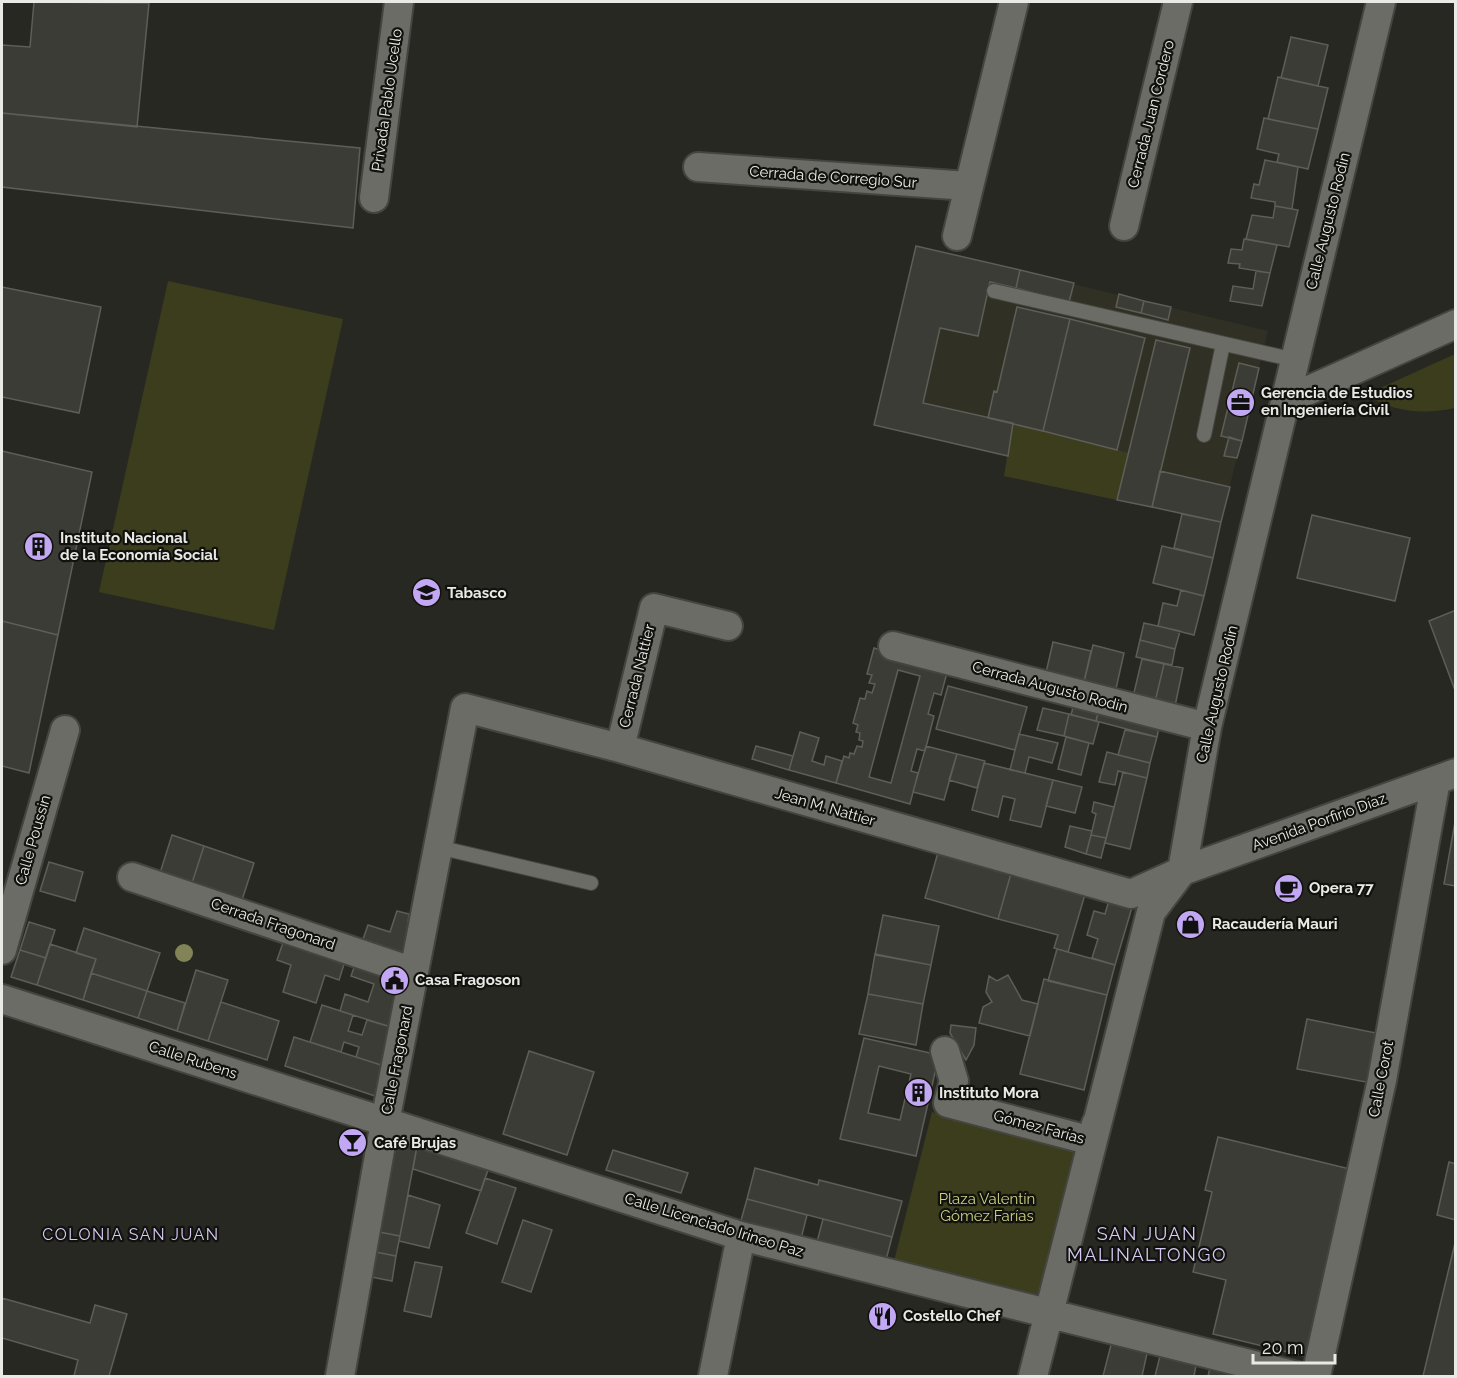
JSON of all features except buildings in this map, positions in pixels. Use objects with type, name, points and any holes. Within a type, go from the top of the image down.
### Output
[{"type":"street","name":"Privada Pablo Ucello","points":[[374,198],[399,2]]},
{"type":"street","points":[[957,236],[1014,2]]},
{"type":"street","name":"Cerrada Juan Cordero","points":[[1124,226],[1178,2]]},
{"type":"street","name":"Calle Augusto Rodin","points":[[1033,1377],[1151,912],[1182,871],[1207,728],[1381,2]]},
{"type":"street","name":"Cerrada de Corregio Sur","points":[[698,167],[968,186]]},
{"type":"street","points":[[1287,400],[1455,324]]},
{"type":"street","name":"Cerrada Nattier","points":[[620,748],[654,608],[728,626]]},
{"type":"street","name":"Cerrada Augusto Rodin","points":[[893,646],[1207,728]]},
{"type":"street","name":"Jean M. Nattier","points":[[465,708],[620,748],[1131,894],[1182,871]]},
{"type":"street","name":"Calle Fragonard","points":[[340,1377],[385,1122],[465,708]]},
{"type":"street","name":"Calle Poussin","points":[[2,951],[65,730]]},
{"type":"street","name":"Avenida Porfirio Díaz","points":[[1182,871],[1445,776]]},
{"type":"street","name":"Calle Corot","points":[[1316,1377],[1382,1080],[1445,776]]},
{"type":"street","name":"Cerrada Fragonard","points":[[132,877],[414,972]]},
{"type":"street","name":"Calle Rubens","points":[[2,999],[385,1122]]},
{"type":"street","name":"Gómez Farías","points":[[945,1051],[954,1081],[948,1103],[1092,1141],[1098,1119]]},
{"type":"street","name":"Calle Licenciado Irineo Paz","points":[[385,1122],[741,1236],[1297,1377]]},
{"type":"street","points":[[713,1377],[741,1236]]},
{"type":"lane","points":[[994,291],[1295,360]]},
{"type":"lane","points":[[1204,435],[1223,344]]},
{"type":"lane","points":[[438,847],[591,883]]},
{"type":"shaded area","points":[[916,246],[1268,331],[1221,522],[1004,476],[1007,456],[874,425]]},
{"type":"green space","points":[[168,281],[343,319],[274,630],[99,592]]},
{"type":"green space","points":[[1455,354],[1455,408],[1432,411],[1409,410],[1387,405],[1365,395]]},
{"type":"green space","points":[[1013,423],[1129,453],[1117,500],[1004,476]]},
{"type":"green space","name":"Plaza Valentín Gómez Farías","points":[[932,1112],[1081,1149],[1042,1303],[893,1265]]},
{"type":"place","name":"Gerencia de Estudios en Ingeniería Civil","points":[[1240,402]]},
{"type":"place","name":"Instituto Nacional de la Economía Social","points":[[39,547]]},
{"type":"place","name":"Tabasco","points":[[426,593]]},
{"type":"place","name":"Opera 77","points":[[1288,888]]},
{"type":"place","name":"Racaudería Mauri","points":[[1191,924]]},
{"type":"place","name":"Casa Fragoson","points":[[394,980]]},
{"type":"place","name":"Instituto Mora","points":[[918,1093]]},
{"type":"place","name":"Café Brujas","points":[[353,1143]]},
{"type":"place","name":"Costello Chef","points":[[882,1316]]},
{"type":"district","name":"COLONIA SAN JUAN","points":[[131,1234]]},
{"type":"district","name":"SAN JUAN MALINALTONGO","points":[[1147,1244]]}]
